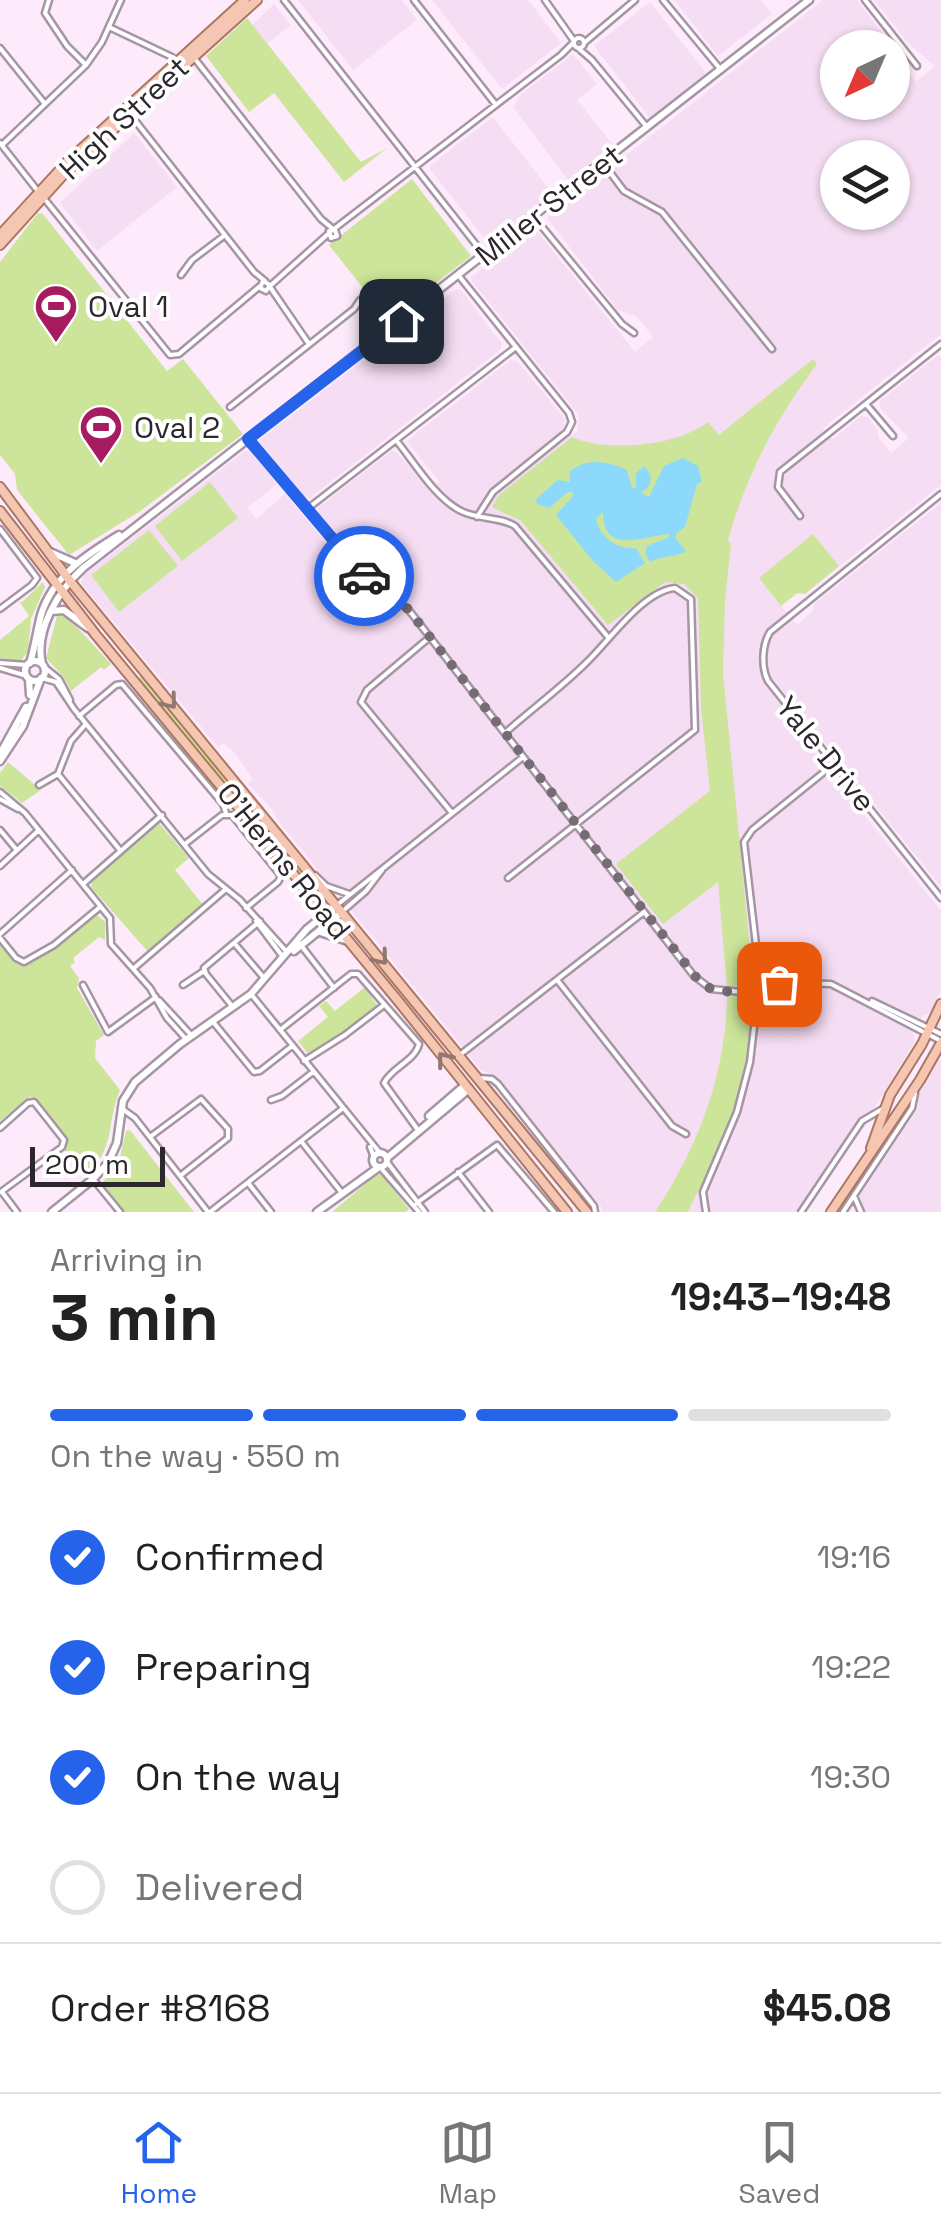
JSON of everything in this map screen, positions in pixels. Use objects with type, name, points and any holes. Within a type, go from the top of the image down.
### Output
[{"type":"main road","name":"High Street","points":[[0,235],[245,0]]},
{"type":"main road","name":"High Street","points":[[0,245],[40,193],[257,0]]},
{"type":"main road","name":"O'Herns Road","points":[[0,487],[68,577],[462,1054],[587,1212]]},
{"type":"main road","name":"O'Herns Road","points":[[0,510],[96,635],[350,942],[566,1212]]},
{"type":"main road","points":[[859,1169],[885,1108],[941,1004]]},
{"type":"main road","points":[[831,1212],[915,1088],[941,1042]]},
{"type":"street","points":[[49,0],[45,13],[48,22],[86,64]]},
{"type":"street","points":[[121,0],[86,64],[1,144],[172,356],[635,0]]},
{"type":"street","points":[[284,0],[485,256]]},
{"type":"street","points":[[414,0],[496,105]]},
{"type":"street","points":[[545,0],[648,128]]},
{"type":"street","points":[[663,0],[722,69]]},
{"type":"street","name":"Miller Street","points":[[68,577],[810,0]]},
{"type":"street","points":[[866,0],[917,66]]},
{"type":"street","points":[[109,27],[172,57]]},
{"type":"street","points":[[0,48],[45,104]]},
{"type":"street","points":[[192,55],[332,233]]},
{"type":"street","points":[[129,114],[309,344]]},
{"type":"street","points":[[603,163],[624,191],[662,212],[772,349]]},
{"type":"street","points":[[534,217],[622,324],[634,333]]},
{"type":"street","points":[[180,275],[192,260],[225,234]]},
{"type":"street","points":[[459,276],[571,416],[572,426],[493,492],[478,517]]},
{"type":"street","points":[[230,407],[360,300]]},
{"type":"street","points":[[800,516],[778,487],[780,472],[941,344]]},
{"type":"street","points":[[307,509],[516,347]]},
{"type":"street","points":[[866,404],[893,436]]},
{"type":"street","points":[[248,439],[356,569],[408,609],[699,981],[711,989],[752,993],[764,993],[782,984]]},
{"type":"street","points":[[396,440],[446,500],[461,511],[515,526],[608,637]]},
{"type":"street","name":"Yale Drive","points":[[941,494],[770,632],[765,640],[764,670],[768,681],[941,898]]},
{"type":"street","name":"Miller Street","points":[[68,577],[76,564],[144,519]]},
{"type":"street","points":[[0,529],[2,538],[29,568],[34,581],[0,609]]},
{"type":"street","points":[[48,552],[76,564]]},
{"type":"street","points":[[0,762],[28,701],[28,664],[42,612],[68,577]]},
{"type":"street","points":[[504,733],[590,660],[608,637],[664,589],[675,588],[685,593],[693,607],[695,730],[508,878]]},
{"type":"street","points":[[4,747],[22,726],[41,678],[41,644],[59,589]]},
{"type":"street","points":[[52,611],[70,613],[96,635]]},
{"type":"street","points":[[430,637],[367,690],[361,702],[452,813]]},
{"type":"street","points":[[0,666],[42,665],[60,679],[74,709]]},
{"type":"street","points":[[0,666],[28,678],[56,682],[79,716],[208,874],[254,916],[286,956]]},
{"type":"street","points":[[79,716],[122,684],[223,804],[226,813]]},
{"type":"street","points":[[39,785],[58,774],[74,737],[86,724]]},
{"type":"street","points":[[340,908],[350,894],[523,757]]},
{"type":"street","points":[[706,1212],[703,1192],[737,1112],[750,1062],[756,1010],[764,993],[756,966],[743,851],[746,838],[834,764]]},
{"type":"street","points":[[58,774],[120,850]]},
{"type":"street","points":[[0,792],[22,811],[72,870],[110,921],[112,944],[156,997],[167,1018],[189,1038]]},
{"type":"street","points":[[0,799],[22,811]]},
{"type":"street","points":[[185,844],[226,813]]},
{"type":"street","points":[[226,813],[234,816],[281,876],[246,908]]},
{"type":"street","points":[[83,885],[162,815]]},
{"type":"street","points":[[0,830],[17,850]]},
{"type":"street","points":[[0,866],[39,830]]},
{"type":"street","points":[[301,943],[314,922],[366,891],[388,863]]},
{"type":"street","points":[[304,864],[326,886],[350,894]]},
{"type":"street","points":[[72,870],[13,920],[0,936],[18,961],[24,962],[54,945],[100,907]]},
{"type":"street","points":[[132,969],[226,889]]},
{"type":"street","points":[[462,1054],[644,912]]},
{"type":"street","points":[[52,1212],[106,1167],[116,1147],[120,1111],[135,1082],[251,994],[286,956],[320,932],[326,913]]},
{"type":"street","points":[[184,985],[258,922]]},
{"type":"street","points":[[320,932],[350,942]]},
{"type":"street","points":[[233,942],[264,978]]},
{"type":"street","points":[[301,943],[334,988]]},
{"type":"street","points":[[756,966],[751,982],[756,1010]]},
{"type":"street","points":[[204,971],[232,1007]]},
{"type":"street","points":[[280,1030],[357,973],[379,994],[420,1048],[384,1083],[418,1130]]},
{"type":"street","points":[[557,980],[672,1126],[686,1134]]},
{"type":"street","points":[[734,990],[751,982],[816,982],[858,996],[941,1034]]},
{"type":"street","points":[[82,985],[108,1032],[156,997]]},
{"type":"street","points":[[251,994],[422,1212]]},
{"type":"street","points":[[304,1061],[384,1005]]},
{"type":"street","points":[[213,1021],[254,1072],[292,1046]]},
{"type":"street","points":[[928,1031],[941,1042]]},
{"type":"street","points":[[271,1100],[313,1072]]},
{"type":"street","name":"O'Herns Road","points":[[480,1078],[498,1084],[595,1212]]},
{"type":"street","points":[[321,1211],[467,1087]]},
{"type":"street","points":[[854,1196],[860,1212],[844,1210],[912,1108],[915,1088]]},
{"type":"street","points":[[150,1138],[202,1099],[227,1128],[228,1138],[180,1176]]},
{"type":"street","points":[[0,1128],[34,1102],[64,1142],[1,1191],[17,1212]]},
{"type":"street","points":[[801,1212],[864,1120],[885,1108]]},
{"type":"street","points":[[120,1111],[135,1118],[209,1212],[342,1109]]},
{"type":"street","points":[[301,1141],[342,1193]]},
{"type":"street","points":[[416,1204],[499,1145],[554,1212]]},
{"type":"street","points":[[458,1172],[489,1212]]},
{"type":"street","points":[[94,1179],[118,1211]]},
{"type":"street","points":[[248,1182],[271,1212]]},
{"type":"shaded area","points":[[298,0],[402,0],[417,20],[353,70]]},
{"type":"shaded area","points":[[432,0],[528,0],[561,43],[502,89]]},
{"type":"shaded area","points":[[674,0],[761,0],[772,14],[718,56]]},
{"type":"shaded area","points":[[823,0],[857,0],[880,30],[820,30],[820,120],[910,120],[910,75],[916,82],[935,66],[910,45],[910,30],[898,30],[874,0],[941,0],[941,334],[823,428],[833,439],[861,416],[868,417],[891,453],[909,438],[880,408],[880,401],[937,356],[941,357],[941,485],[805,594],[797,593],[781,606],[797,625],[812,612],[814,604],[941,503],[941,887],[805,718],[793,726],[941,911],[941,990],[931,1013],[922,1016],[913,1033],[915,1041],[880,1099],[803,1212],[601,1212],[601,1206],[495,1075],[482,1071],[274,811],[248,784],[253,779],[234,752],[223,743],[218,747],[81,583],[84,575],[245,451],[277,484],[247,508],[256,519],[285,494],[334,552],[344,543],[318,508],[391,451],[430,491],[440,482],[408,443],[409,439],[511,360],[517,361],[565,419],[563,426],[572,436],[577,432],[579,415],[471,280],[531,230],[536,230],[635,352],[653,337],[637,317],[618,310],[547,218]],"holes":[[[768,395],[784,409],[747,481],[728,539]]]},
{"type":"shaded area","points":[[650,2],[706,73],[650,118],[594,46]]},
{"type":"shaded area","points":[[274,4],[291,25],[268,43],[252,25]]},
{"type":"shaded area","points":[[573,54],[597,84],[577,100],[613,145],[568,180],[513,107],[521,94]]},
{"type":"shaded area","points":[[493,117],[552,193],[488,243],[430,169]]},
{"type":"shaded area","points":[[134,133],[177,187],[97,251],[60,203]]},
{"type":"shaded area","points":[[456,289],[461,290],[502,344],[501,349],[310,498],[305,497],[261,439]]},
{"type":"shaded area","points":[[941,1058],[941,1212],[855,1212],[862,1203],[860,1195],[918,1109],[919,1093]]},
{"type":"green space","points":[[247,18],[361,162],[387,148],[344,182],[274,93],[249,112],[206,56]]},
{"type":"green space","points":[[412,179],[471,256],[388,320],[329,245]]},
{"type":"green space","points":[[38,213],[43,214],[167,371],[183,359],[243,434],[139,512],[69,555],[17,490],[15,474],[0,455],[0,262]]},
{"type":"green space","points":[[813,359],[817,364],[788,405],[754,469],[728,540],[731,544],[723,673],[752,969],[747,982],[727,988],[718,882],[663,924],[616,864],[710,791],[701,709],[698,598],[684,584],[665,582],[608,625],[521,521],[492,507],[499,495],[572,437],[603,445],[661,442],[708,422],[719,435]]},
{"type":"green space","points":[[210,482],[238,518],[182,561],[155,526]]},
{"type":"green space","points":[[149,530],[178,566],[119,612],[91,575]]},
{"type":"green space","points":[[813,534],[839,566],[805,594],[797,593],[781,606],[759,578]]},
{"type":"green space","points":[[43,582],[45,587],[31,619],[28,651],[21,661],[0,658],[0,640],[29,616],[19,601]]},
{"type":"green space","points":[[62,615],[111,664],[104,670],[101,667],[71,691],[46,658],[57,616]]},
{"type":"green space","points":[[143,675],[284,845],[325,903],[320,903],[137,680]]},
{"type":"green space","points":[[8,762],[41,790],[22,803],[0,786],[0,773]]},
{"type":"green space","points":[[158,822],[189,858],[175,870],[204,906],[149,953],[91,887]]},
{"type":"green space","points":[[96,914],[105,922],[105,940],[99,937],[73,958],[75,962],[70,966],[79,978],[77,988],[104,1035],[96,1041],[95,1058],[120,1090],[102,1156],[85,1176],[64,1149],[65,1136],[34,1098],[30,1097],[0,1121],[0,943],[18,964],[24,965],[55,947]]},
{"type":"green space","points":[[365,987],[378,1007],[346,1033],[309,1055],[298,1041],[328,1017],[319,1006],[326,1001],[335,1011]]},
{"type":"green space","points":[[741,994],[752,1002],[749,1039],[743,1077],[726,1132],[688,1212],[655,1212],[684,1162],[707,1109],[721,1054],[727,996]]},
{"type":"green space","points":[[130,1130],[194,1212],[124,1212],[101,1185],[120,1157],[126,1131]]},
{"type":"green space","points":[[377,1174],[382,1175],[409,1209],[406,1212],[332,1212]]},
{"type":"water","points":[[683,458],[698,466],[702,482],[697,484],[685,527],[676,533],[686,551],[650,562],[645,553],[647,546],[669,534],[618,539],[605,526],[603,512],[596,519],[605,537],[623,547],[636,548],[645,563],[616,582],[592,560],[556,515],[573,496],[572,492],[549,508],[537,504],[536,499],[558,480],[570,482],[569,472],[590,462],[627,470],[636,489],[636,473],[645,466],[651,477],[649,486],[641,493],[649,497],[664,466]]},
{"type":"way so far","points":[[364,576],[408,609],[699,981],[711,989],[758,996],[779,984]]},
{"type":"place","name":"Oval 1","points":[[56,344]]},
{"type":"place","name":"Oval 2","points":[[101,465]]},
{"type":"route","points":[[364,576],[248,439],[401,321]]}]
